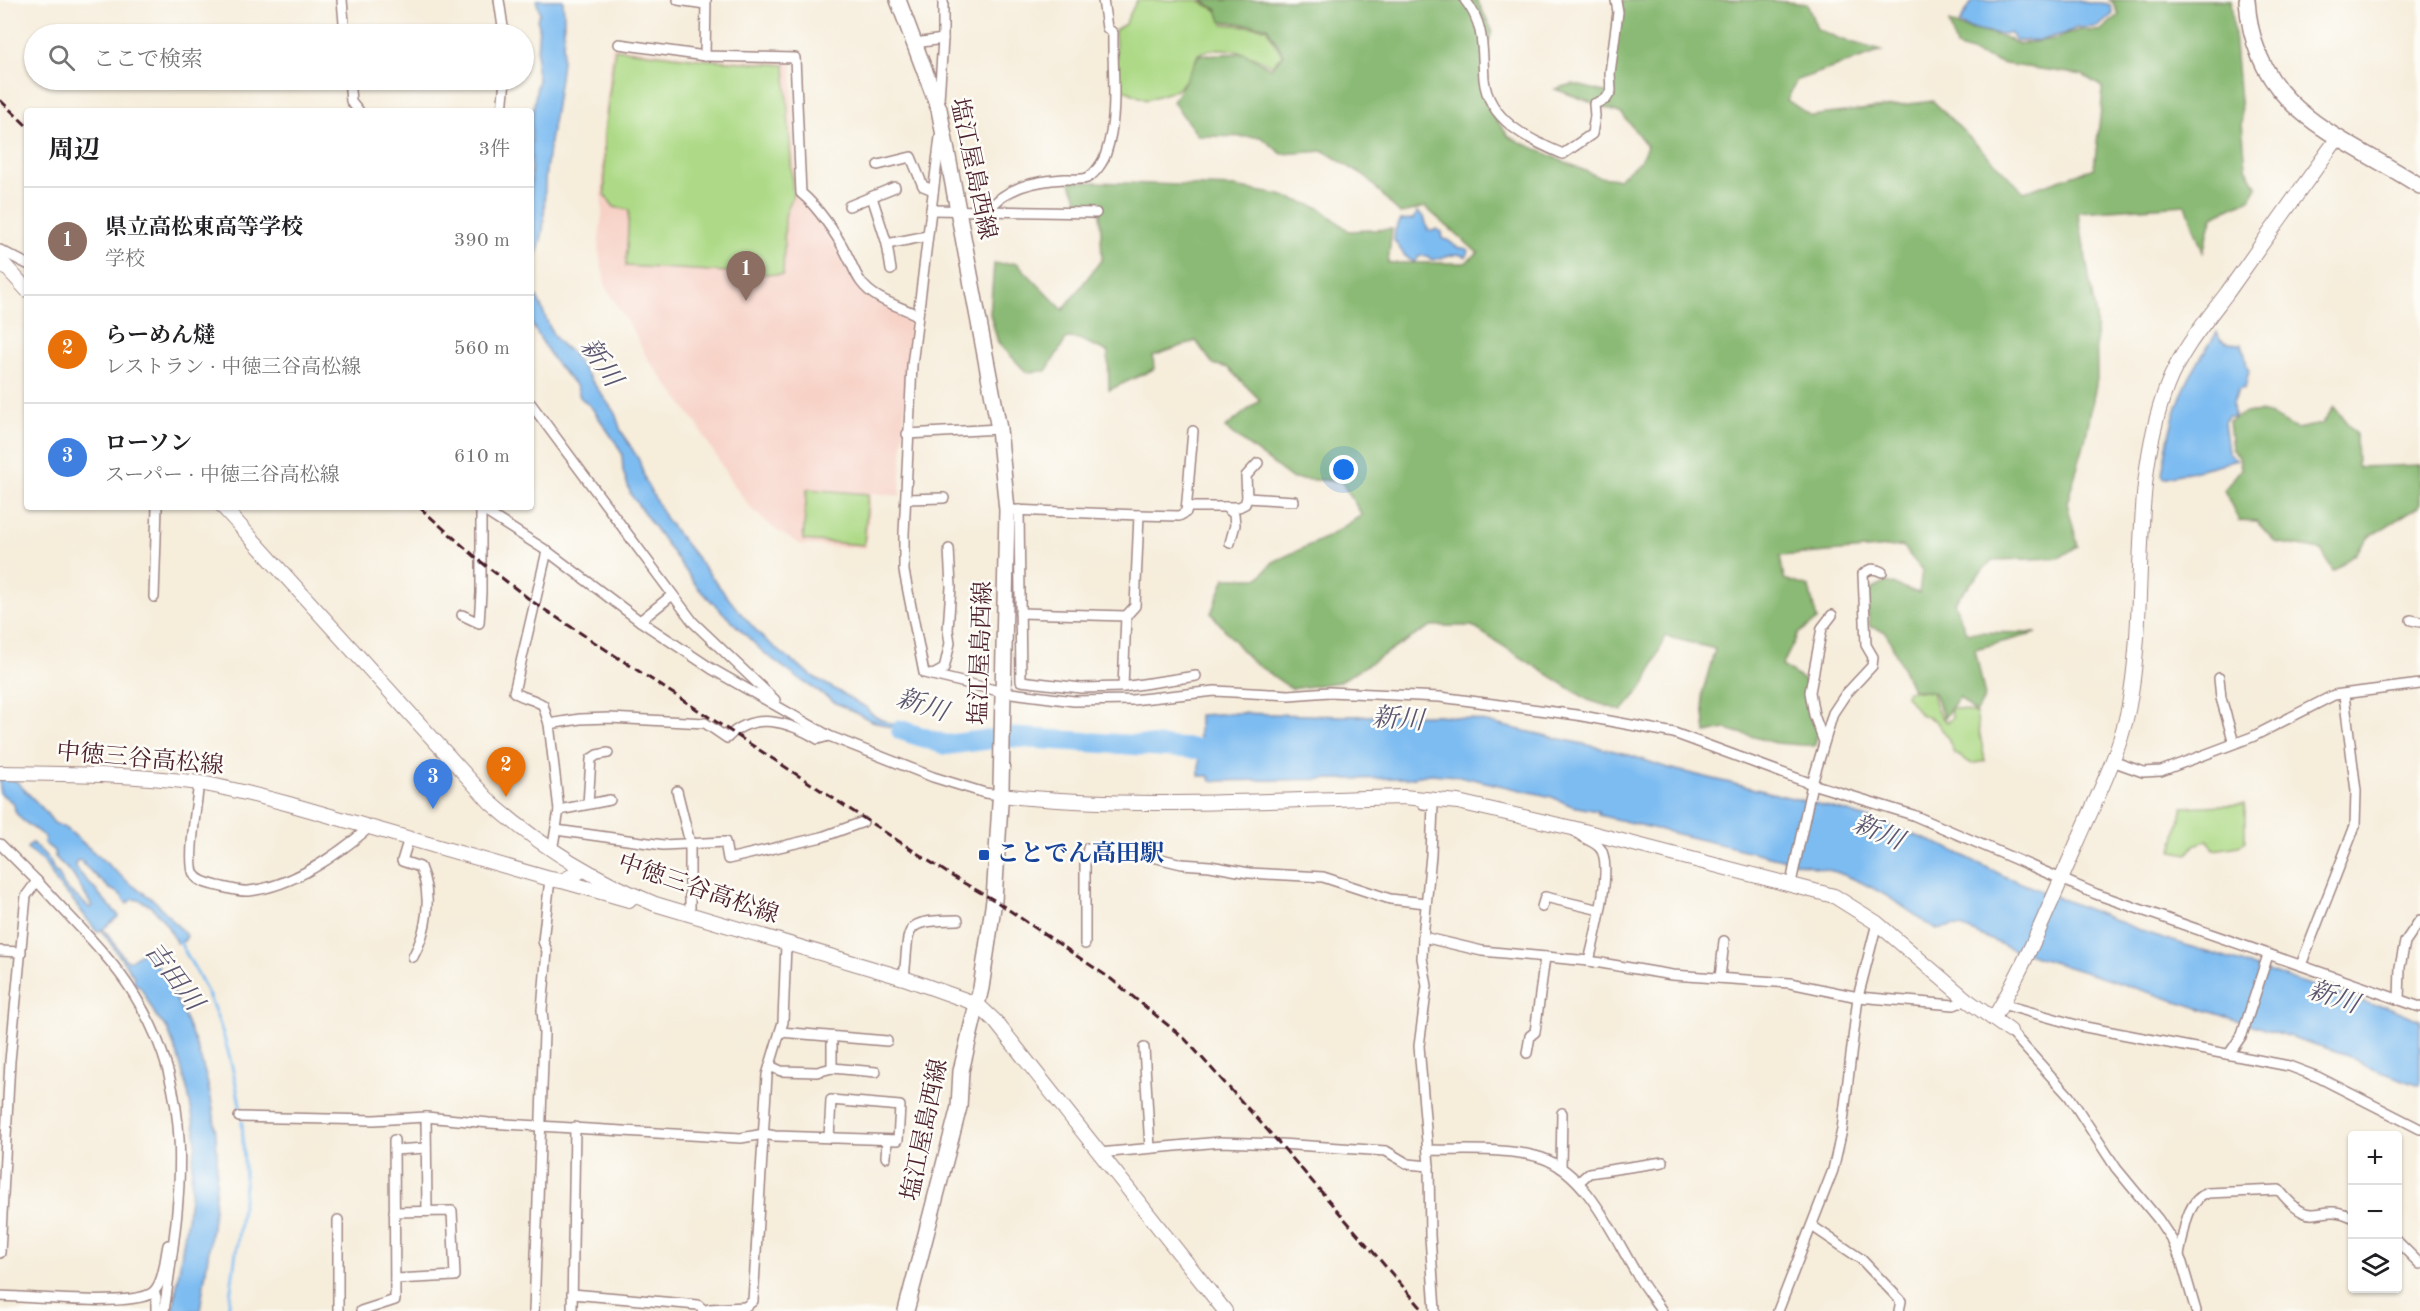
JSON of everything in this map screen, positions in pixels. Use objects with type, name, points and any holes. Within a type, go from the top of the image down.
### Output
[{"type":"main road","name":"塩江屋島西線","points":[[898,0],[940,116],[1013,510],[994,900],[977,1004],[961,1071],[959,1107],[906,1311]]},
{"type":"main road","points":[[2247,0],[2251,36],[2261,63],[2279,90],[2307,119],[2337,139],[2420,186]]},
{"type":"street","points":[[342,0],[344,24]]},
{"type":"street","points":[[499,0],[503,24]]},
{"type":"street","points":[[678,0],[706,2],[705,56]]},
{"type":"street","points":[[943,0],[940,116],[931,210],[917,315],[907,434],[904,571],[924,672],[1003,696],[1105,702],[1215,690],[1289,695],[1329,692],[1440,697],[1576,716],[1674,733],[1812,784],[1913,815],[1958,832],[2060,882],[2267,957],[2301,965],[2420,1007]]},
{"type":"street","points":[[987,212],[992,205],[1014,189],[1033,182],[1086,178],[1098,167],[1106,155],[1114,99],[1113,33],[1107,28],[1103,0]]},
{"type":"street","points":[[1466,0],[1480,24],[1484,82],[1492,106],[1508,126],[1563,154],[1592,134],[1594,104],[1606,99],[1611,91],[1610,73],[1618,12],[1616,0]]},
{"type":"street","points":[[915,43],[943,39]]},
{"type":"street","points":[[619,44],[705,56],[795,58],[801,193],[810,200],[845,251],[860,282],[881,299],[917,315]]},
{"type":"street","points":[[350,90],[351,101],[357,108]]},
{"type":"street","points":[[502,108],[504,90]]},
{"type":"street","points":[[1994,1018],[2022,966],[2060,882],[2112,761],[2125,723],[2136,662],[2140,538],[2146,479],[2154,430],[2168,384],[2179,360],[2337,139]]},
{"type":"street","points":[[878,165],[911,157],[923,186],[933,190]]},
{"type":"street","points":[[849,206],[895,188]]},
{"type":"street","points":[[872,197],[888,244],[891,270]]},
{"type":"street","points":[[931,210],[1096,213]]},
{"type":"street","points":[[888,244],[927,236]]},
{"type":"street","points":[[0,250],[24,262]]},
{"type":"street","points":[[0,260],[24,287]]},
{"type":"street","points":[[534,408],[671,596],[713,644],[784,709]]},
{"type":"street","points":[[907,434],[999,429]]},
{"type":"street","points":[[1193,431],[1188,507],[1186,512],[1179,516],[1013,510],[1020,613],[1021,681],[1081,688],[1123,687],[1196,676]]},
{"type":"street","points":[[1188,507],[1239,507],[1245,504],[1246,476],[1258,463]]},
{"type":"street","points":[[906,499],[944,498]]},
{"type":"street","points":[[1247,498],[1294,501]]},
{"type":"street","points":[[1226,507],[1234,514],[1235,525],[1230,543]]},
{"type":"street","points":[[154,597],[157,510]]},
{"type":"street","points":[[226,510],[491,803],[520,828],[583,870]]},
{"type":"street","points":[[462,615],[479,624],[482,593],[479,510]]},
{"type":"street","points":[[482,510],[547,551],[640,621],[712,669],[829,736],[933,777],[1044,800],[1196,802],[1379,798],[1435,799],[1458,802],[1792,877],[1834,896],[1877,923],[1967,1000],[2010,1031],[2069,1096],[2116,1168],[2158,1219],[2179,1255],[2196,1311]]},
{"type":"street","points":[[1123,687],[1125,616],[1135,606],[1139,515]]},
{"type":"street","points":[[933,675],[944,669],[950,643],[948,630],[951,587],[949,549]]},
{"type":"street","points":[[547,551],[514,683],[514,692],[543,705],[549,724],[559,810],[552,851]]},
{"type":"street","points":[[1792,877],[1812,784],[1833,713],[1845,695],[1872,666],[1873,657],[1866,645],[1863,574],[1875,568],[1882,572]]},
{"type":"street","points":[[640,621],[671,596]]},
{"type":"street","points":[[1020,613],[1125,616]]},
{"type":"street","points":[[1824,742],[1814,715],[1810,692],[1822,628],[1832,615]]},
{"type":"street","points":[[2219,678],[2221,698],[2234,743]]},
{"type":"street","points":[[2112,761],[2143,772],[2161,771],[2270,729],[2334,695],[2420,684]]},
{"type":"street","points":[[2301,965],[2355,826],[2356,791],[2344,695]]},
{"type":"street","points":[[549,724],[580,719],[609,718],[705,723],[727,738],[740,725],[775,721],[798,728],[818,739],[829,736]]},
{"type":"street","points":[[588,804],[591,759],[608,753]]},
{"type":"street","name":"中徳三谷高松線","points":[[0,773],[140,777],[199,783],[245,792],[556,880],[583,870],[621,890],[655,904],[904,978],[977,1004]]},
{"type":"street","points":[[199,783],[192,860],[193,873],[198,880],[214,885],[248,891],[278,883],[320,865],[370,827]]},
{"type":"street","points":[[677,791],[690,843],[690,915]]},
{"type":"street","points":[[1379,798],[1384,804],[1433,805],[1422,958],[1427,986],[1419,1046],[1429,1166],[1430,1236],[1435,1311]]},
{"type":"street","points":[[559,810],[610,800]]},
{"type":"street","points":[[556,830],[663,845],[725,842],[728,859],[822,837],[862,822]]},
{"type":"street","points":[[1572,828],[1581,838],[1599,846],[1604,855],[1603,898],[1589,961]]},
{"type":"street","points":[[409,838],[402,861],[420,867],[426,879],[427,894],[422,939],[413,957]]},
{"type":"street","points":[[0,844],[37,881],[135,995],[153,1029],[166,1063],[177,1104],[180,1168],[175,1239],[165,1311]]},
{"type":"street","points":[[1085,944],[1084,864],[1088,848],[1132,852],[1182,864],[1249,873],[1323,878],[1390,899],[1426,903]]},
{"type":"street","points":[[0,856],[12,856]]},
{"type":"street","points":[[534,1311],[544,1033],[542,1010],[547,951],[543,941],[556,880],[625,900],[655,904]]},
{"type":"street","points":[[0,1253],[10,1061],[26,896],[37,881]]},
{"type":"street","points":[[1542,907],[1545,897],[1600,910]]},
{"type":"street","points":[[904,978],[909,931],[915,924],[923,921],[958,920]]},
{"type":"street","points":[[2399,1000],[2400,967],[2405,942],[2420,920]]},
{"type":"street","points":[[1778,1311],[1833,1170],[1842,1130],[1858,998],[1877,923]]},
{"type":"street","points":[[1423,937],[1482,951],[1589,961],[1672,975],[1790,983],[1858,998],[1954,1005],[1967,1000]]},
{"type":"street","points":[[1720,978],[1724,941]]},
{"type":"street","points":[[572,1294],[698,1305],[706,1311],[745,1307],[753,1301],[767,1075],[780,1032],[785,1000],[786,944]]},
{"type":"street","points":[[0,951],[21,952]]},
{"type":"street","points":[[1527,1053],[1530,1036],[1535,1032],[1545,957]]},
{"type":"street","points":[[2229,1054],[2242,1035],[2267,957]]},
{"type":"street","points":[[977,1004],[995,1021],[1225,1311]]},
{"type":"street","points":[[2002,1004],[2080,1026],[2289,1066],[2318,1077],[2420,1129]]},
{"type":"street","points":[[780,1032],[886,1041]]},
{"type":"street","points":[[832,1043],[832,1068]]},
{"type":"street","points":[[1144,1048],[1150,1148]]},
{"type":"street","points":[[770,1066],[780,1071],[817,1072],[832,1068],[876,1072]]},
{"type":"street","points":[[239,1117],[374,1120],[426,1118],[741,1138],[764,1134],[829,1138],[898,1140],[900,1106],[831,1100],[829,1138]]},
{"type":"street","points":[[1561,1168],[1562,1113]]},
{"type":"street","points":[[426,1118],[427,1211]]},
{"type":"street","points":[[572,1311],[575,1127]]},
{"type":"street","points":[[886,1157],[887,1140]]},
{"type":"street","points":[[1098,1152],[1220,1142],[1386,1151],[1408,1164],[1429,1166]]},
{"type":"street","points":[[360,1311],[395,1300],[394,1145],[426,1148]]},
{"type":"street","points":[[1428,1150],[1509,1153],[1542,1158],[1561,1168],[1579,1182],[1662,1311]]},
{"type":"street","points":[[1579,1182],[1589,1173],[1663,1162]]},
{"type":"street","points":[[2179,1255],[2192,1205],[2199,1196],[2208,1193],[2279,1190],[2291,1206],[2302,1213],[2311,1216],[2337,1211],[2348,1215]]},
{"type":"street","points":[[394,1212],[452,1210],[455,1276],[395,1279]]},
{"type":"street","points":[[338,1220],[338,1311]]},
{"type":"street","points":[[1812,1226],[1861,1259],[1901,1301],[1899,1311]]},
{"type":"street","points":[[0,1296],[122,1299],[141,1297],[153,1292],[160,1283],[169,1243],[175,1239]]},
{"type":"street","points":[[2402,1247],[2420,1264]]},
{"type":"street","points":[[153,1292],[156,1297],[156,1311]]},
{"type":"shaded area","points":[[612,46],[704,58],[792,61],[796,196],[806,201],[841,248],[869,296],[886,307],[898,307],[910,317],[900,496],[871,493],[866,548],[802,545],[777,531],[752,510],[731,481],[695,421],[647,358],[606,288],[598,248],[602,214],[602,142]]},
{"type":"green space","points":[[1137,0],[1198,0],[1221,13],[1223,24],[1266,28],[1282,55],[1272,65],[1227,49],[1198,54],[1189,77],[1176,90],[1146,100],[1118,87],[1115,30],[1125,24]]},
{"type":"green space","points":[[1202,0],[1477,0],[1492,30],[1484,61],[1487,107],[1509,137],[1599,177],[1618,179],[1640,161],[1647,146],[1622,114],[1555,89],[1573,84],[1608,93],[1622,0],[1766,0],[1807,4],[1817,29],[1840,39],[1882,51],[1797,80],[1787,100],[1811,116],[1933,101],[2024,192],[2094,168],[2102,87],[2083,75],[2005,64],[1956,47],[1949,22],[1960,27],[2004,37],[2018,44],[2055,39],[2079,30],[2100,31],[2119,15],[2112,1],[2108,0],[2231,0],[2246,167],[2257,187],[2250,199],[2213,216],[2203,252],[2186,205],[2078,212],[2096,317],[2097,379],[2085,441],[2067,503],[2078,546],[2059,558],[1992,560],[1954,602],[1966,632],[2037,633],[1975,649],[1985,697],[1976,713],[1959,697],[1944,718],[1934,693],[1912,689],[1886,632],[1870,627],[1865,593],[1887,582],[1919,593],[1922,570],[1902,546],[1780,556],[1784,579],[1809,587],[1817,620],[1798,634],[1782,666],[1805,681],[1808,715],[1818,729],[1815,746],[1775,743],[1726,729],[1706,733],[1702,694],[1715,649],[1665,636],[1646,683],[1622,711],[1588,700],[1472,626],[1431,626],[1339,682],[1292,689],[1250,660],[1211,613],[1225,578],[1259,578],[1273,562],[1329,536],[1362,515],[1341,481],[1293,479],[1225,428],[1260,400],[1228,368],[1213,364],[1196,341],[1153,356],[1154,369],[1109,390],[1108,352],[1079,339],[1067,338],[1046,371],[1026,372],[998,342],[990,314],[994,264],[1017,263],[1063,310],[1102,259],[1100,212],[1081,205],[1069,181],[1234,187],[1280,195],[1320,208],[1349,231],[1392,229],[1388,263],[1465,263],[1478,253],[1425,207],[1400,214],[1367,178],[1324,151],[1282,154],[1261,137],[1198,136],[1173,102],[1199,55],[1244,53],[1271,68],[1284,55],[1267,27],[1221,21],[1217,10]]},
{"type":"green space","points":[[615,49],[698,59],[785,65],[793,195],[785,216],[783,275],[626,266],[629,210],[614,207],[605,195],[604,133]]},
{"type":"green space","points":[[2334,407],[2356,434],[2357,467],[2420,465],[2420,502],[2419,506],[2369,537],[2355,554],[2333,571],[2321,550],[2275,542],[2257,522],[2239,521],[2224,490],[2241,469],[2239,456],[2232,449],[2229,421],[2256,412],[2271,415],[2296,429],[2322,424]]},
{"type":"green space","points":[[807,489],[868,494],[864,545],[803,540]]},
{"type":"green space","points":[[1907,691],[1932,691],[1938,712],[1947,722],[1952,718],[1950,707],[1976,713],[1985,761],[1972,764],[1954,753],[1948,738],[1936,721],[1920,714],[1906,696]]},
{"type":"green space","points":[[2245,804],[2245,841],[2239,846],[2214,850],[2208,840],[2194,845],[2188,854],[2172,851],[2183,807]]},
{"type":"water","points":[[536,0],[563,0],[562,64],[546,170],[543,230],[534,258],[534,108],[538,79],[536,68],[539,25],[537,20],[540,12]]},
{"type":"water","points":[[1973,0],[2076,0],[2110,5],[2113,14],[2098,27],[2076,28],[2067,33],[2041,40],[2016,41],[2009,33],[1984,32],[1959,24]]},
{"type":"water","points":[[1418,212],[1424,217],[1428,230],[1436,229],[1442,232],[1443,239],[1468,250],[1466,257],[1458,254],[1432,260],[1427,256],[1420,256],[1414,262],[1405,256],[1394,240],[1395,230],[1401,220],[1413,219]]},
{"type":"water","points":[[534,293],[556,339],[572,353],[615,413],[621,431],[639,460],[646,482],[666,519],[762,637],[814,677],[867,708],[870,713],[895,725],[930,735],[923,739],[870,720],[836,703],[763,652],[698,588],[631,495],[623,471],[622,454],[616,443],[592,408],[580,397],[577,387],[554,361],[534,328]]},
{"type":"water","points":[[2217,332],[2220,339],[2228,343],[2241,344],[2249,371],[2245,388],[2238,390],[2233,403],[2234,417],[2228,416],[2224,422],[2228,452],[2237,460],[2164,478],[2162,475],[2166,452],[2177,407],[2193,372]]},
{"type":"water","points":[[1239,713],[1342,716],[1439,715],[1472,719],[1623,753],[1668,768],[1842,810],[1946,847],[2006,877],[2148,933],[2373,1005],[2386,1006],[2420,1020],[2420,1086],[2365,1066],[2348,1055],[2014,950],[1964,928],[1954,926],[1935,929],[1876,890],[1836,872],[1598,815],[1598,811],[1572,806],[1552,797],[1459,776],[1430,774],[1409,778],[1211,781],[1209,776],[1199,776],[1199,715]]},
{"type":"water","points":[[0,778],[15,780],[54,823],[67,829],[128,882],[155,901],[187,936],[184,941],[177,943],[164,922],[147,904],[133,899],[127,904],[120,894],[110,889],[84,865],[82,860],[75,864],[79,872],[119,916],[102,930],[107,933],[125,959],[129,961],[147,949],[175,997],[197,1047],[205,1073],[215,1127],[217,1175],[200,1311],[173,1311],[196,1145],[188,1092],[178,1056],[167,1028],[157,1018],[140,986],[135,984],[133,975],[104,934],[101,930],[97,932],[72,899],[58,885],[44,862],[27,848],[32,843],[48,859],[54,871],[59,874],[64,886],[90,908],[92,906],[73,875],[55,857],[54,851],[44,843],[45,837],[22,820],[16,813],[13,803],[0,793]]},
{"type":"waterway","name":"新川","points":[[901,730],[946,745],[1007,737],[1199,749],[1226,747]]},
{"type":"waterway","name":"吉田川","points":[[179,940],[203,983],[218,1019],[232,1065],[241,1111]]},
{"type":"waterway","points":[[228,1311],[245,1185],[242,1121]]},
{"type":"railway","points":[[0,100],[24,123]]},
{"type":"railway","points":[[422,510],[480,561],[533,602],[955,878],[994,900],[1111,979],[1185,1039],[1280,1144],[1424,1311]]},
{"type":"place","name":"県立高松東高等学校","points":[[746,301]]},
{"type":"place","name":"らーめん燵","points":[[506,797]]},
{"type":"place","name":"ローソン","points":[[433,809]]},
{"type":"place","name":"ことでん高田駅","points":[[984,855]]}]
